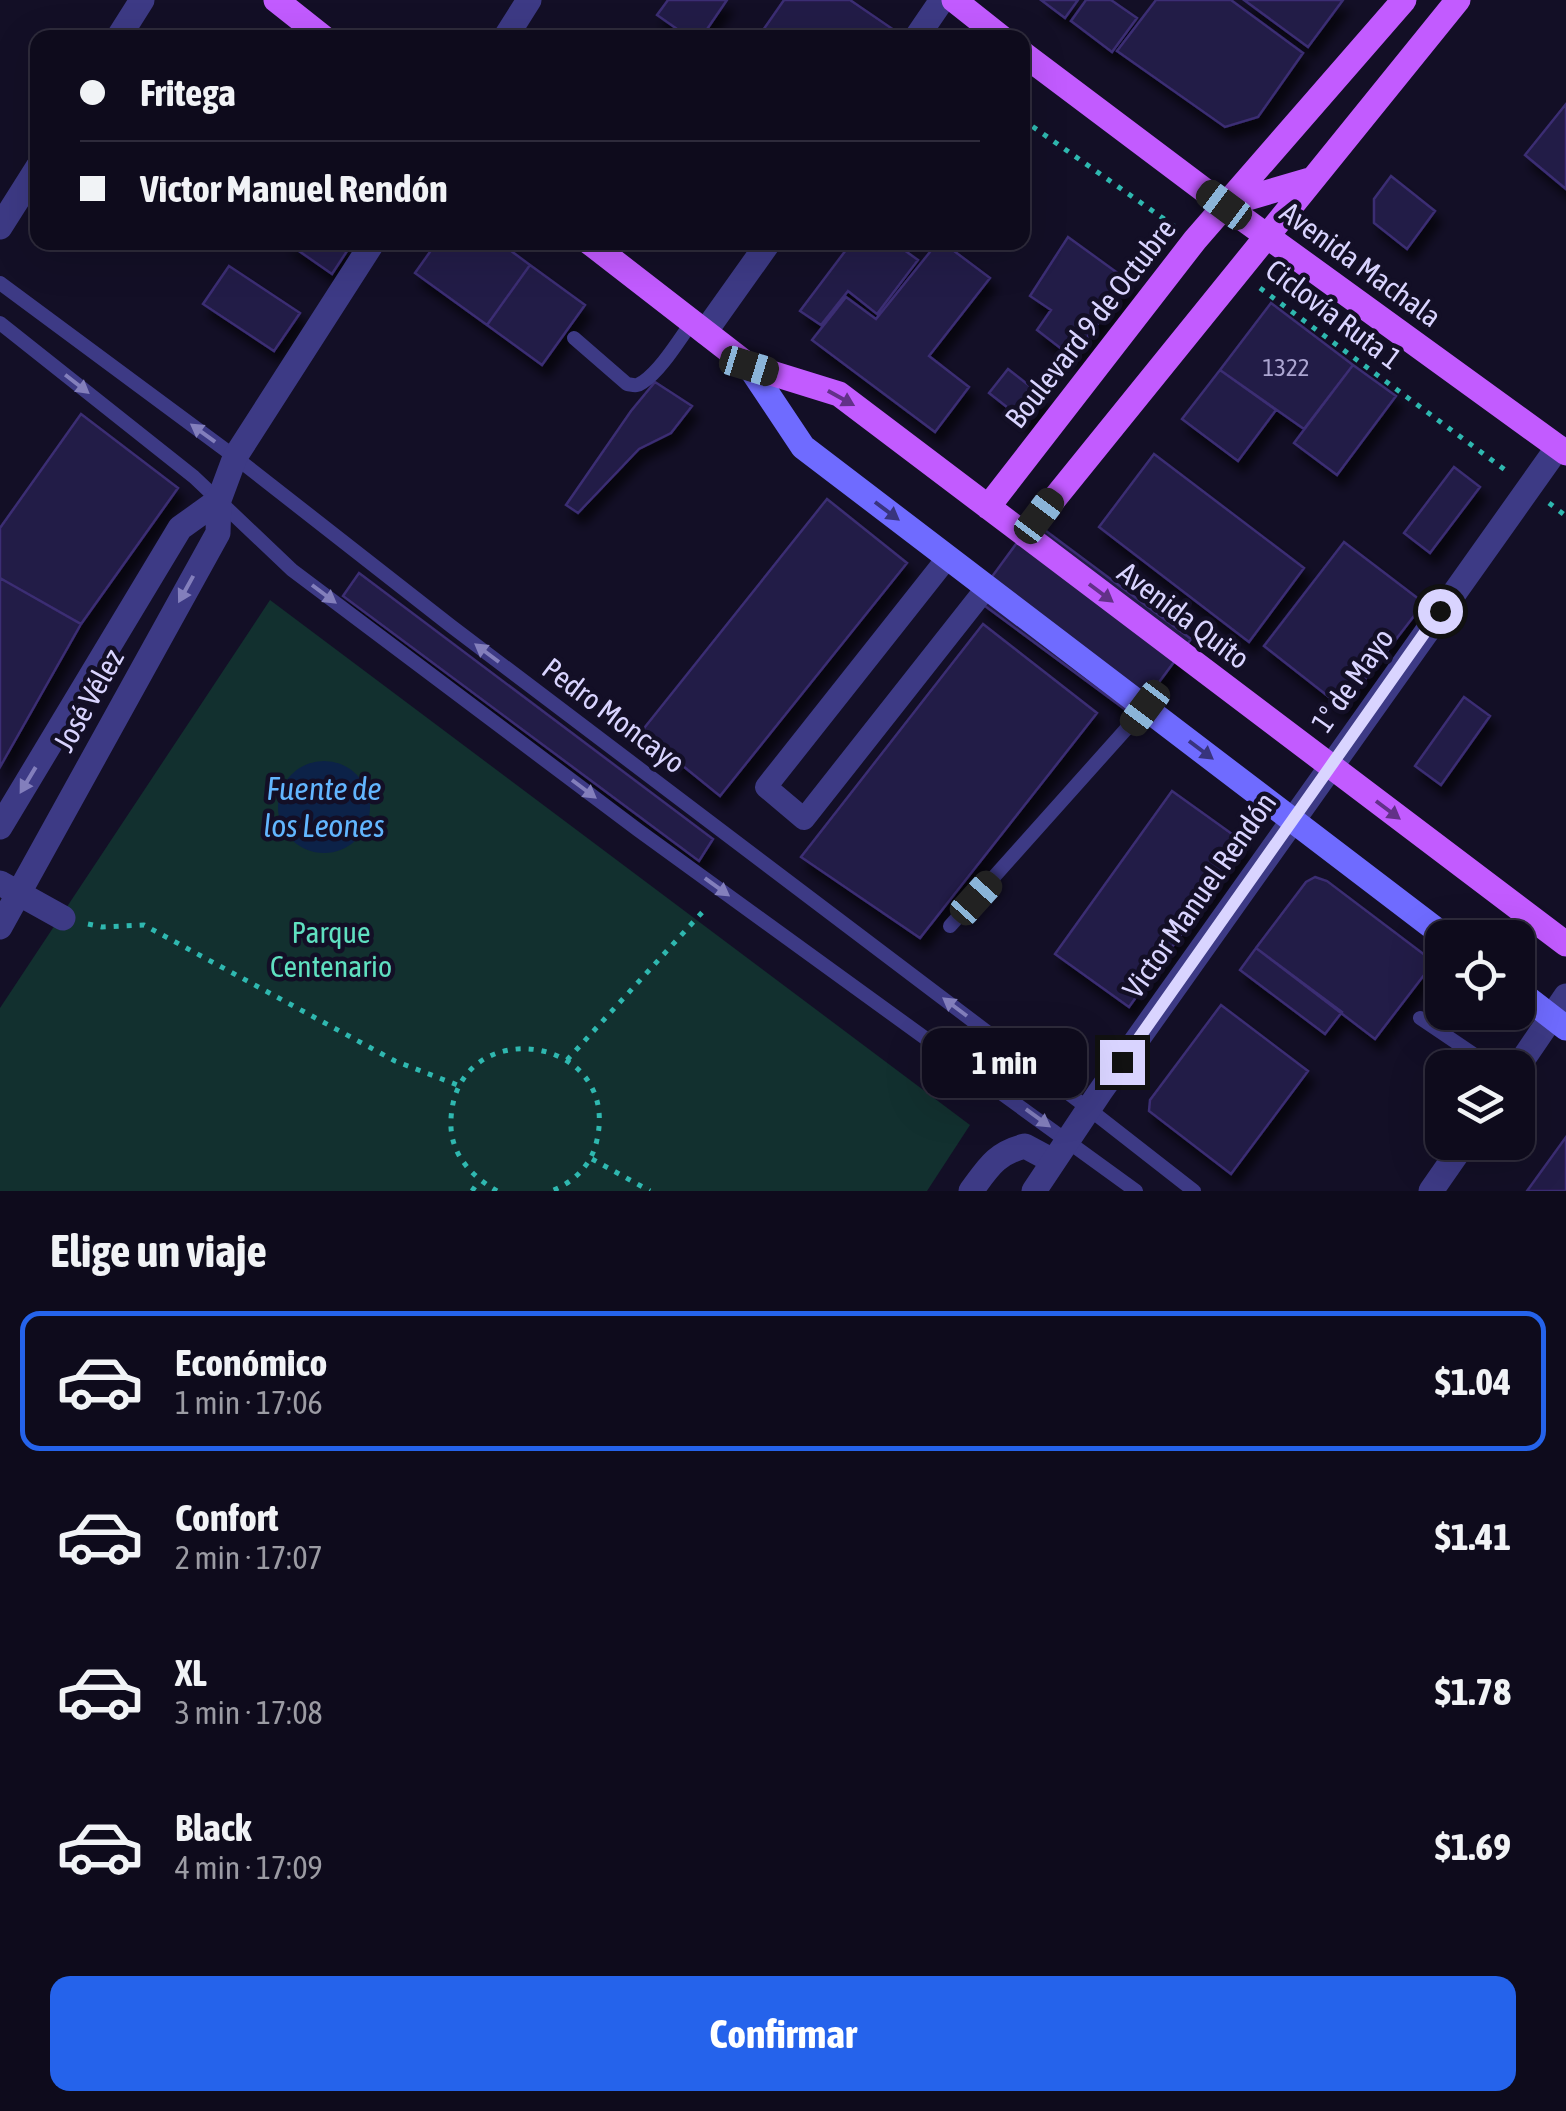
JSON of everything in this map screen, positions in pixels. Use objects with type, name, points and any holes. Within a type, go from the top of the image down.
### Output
[{"type":"main road","points":[[276,0],[314,30]]},
{"type":"main road","points":[[954,0],[992,30]]},
{"type":"main road","points":[[1025,535],[1458,0]]},
{"type":"main road","name":"Boulevard 9 de Octubre","points":[[988,507],[1195,240],[1400,1]]},
{"type":"main road","name":"Avenida Machala","points":[[1030,59],[1224,205],[1563,445]]},
{"type":"main road","points":[[1224,205],[1314,179]]},
{"type":"main road","name":"Avenida Quito","points":[[599,250],[749,366],[803,447],[1425,921]]},
{"type":"main road","name":"Avenida Quito","points":[[749,366],[839,394],[1566,944]]},
{"type":"main road","points":[[1535,1000],[1561,1013]]},
{"type":"street","points":[[123,30],[142,0]]},
{"type":"street","points":[[510,30],[528,0]]},
{"type":"street","points":[[921,30],[942,0]]},
{"type":"street","points":[[0,227],[30,180]]},
{"type":"street","name":"José Vélez","points":[[0,927],[9,888],[218,532],[219,500],[235,457],[368,250]]},
{"type":"street","points":[[699,327],[763,250]]},
{"type":"street","name":"1º de Mayo","points":[[1330,766],[1528,487],[1563,445]]},
{"type":"street","name":"José Vélez","points":[[0,827],[180,528],[219,500]]},
{"type":"street","points":[[948,557],[766,787],[804,819],[987,588]]},
{"type":"street","name":"Victor Manuel Rendón","points":[[1034,1191],[1088,1108],[1330,766]]},
{"type":"street","points":[[9,888],[63,918]]},
{"type":"street","points":[[1531,1050],[1561,1013]]},
{"type":"street","points":[[971,1191],[992,1162],[1010,1150],[1025,1146],[1060,1150]]},
{"type":"street","points":[[1431,1191],[1453,1160]]},
{"type":"lane","name":"Pedro Moncayo","points":[[0,284],[235,457],[482,650],[1194,1191]]},
{"type":"lane","points":[[0,324],[194,477],[292,570],[1060,1150],[1136,1191]]},
{"type":"lane","points":[[574,338],[626,384],[635,385],[643,382],[699,327]]},
{"type":"lane","points":[[950,926],[1145,708]]},
{"type":"lane","points":[[1420,1018],[1467,1050]]},
{"type":"path","points":[[1030,125],[1195,240]]},
{"type":"path","name":"Ciclovía Ruta 1","points":[[1238,271],[1566,516]]},
{"type":"path","points":[[567,1060],[722,891]]},
{"type":"path","points":[[63,918],[102,928],[144,925],[395,1061],[460,1086]]},
{"type":"path","points":[[497,1191],[466,1168],[458,1153],[452,1136],[454,1102],[470,1071],[484,1060],[500,1052],[534,1048],[567,1060],[583,1075],[599,1114],[592,1159],[561,1188],[550,1191]]},
{"type":"path","points":[[592,1159],[650,1191]]},
{"type":"path","points":[[472,1191],[479,1180]]},
{"type":"green space","name":"Parque Centenario","points":[[270,600],[970,1125],[927,1191],[0,1191],[0,1008]]},
{"type":"water","name":"Fuente de los Leones","points":[[324,761],[342,764],[357,774],[367,789],[367,825],[357,840],[342,850],[324,853],[306,850],[291,840],[281,825],[278,807],[281,789],[291,774],[306,764]]},
{"type":"building","points":[[668,0],[727,0],[706,30],[679,30],[657,15]]},
{"type":"building","points":[[784,0],[850,0],[894,30],[763,30]]},
{"type":"building","points":[[1041,0],[1078,0],[1065,18]]},
{"type":"building","points":[[1086,0],[1111,0],[1137,18],[1112,52],[1071,21]]},
{"type":"building","points":[[1156,0],[1231,0],[1303,53],[1258,117],[1225,127],[1117,51]]},
{"type":"building","points":[[1244,0],[1343,0],[1308,47]]},
{"type":"building","points":[[1566,104],[1566,189],[1525,155]]},
{"type":"building","points":[[1391,176],[1435,211],[1407,249],[1374,223],[1374,199]]},
{"type":"building","points":[[1068,237],[1130,282],[1072,357],[1037,330],[1051,310],[1030,296]]},
{"type":"building","points":[[298,250],[348,250],[332,274]]},
{"type":"building","points":[[431,250],[510,250],[530,265],[487,325],[415,273]]},
{"type":"building","points":[[846,250],[904,250],[918,260],[877,314],[848,291],[821,325],[800,311]]},
{"type":"building","points":[[932,250],[953,250],[990,278],[929,356],[969,387],[935,432],[812,340],[846,297],[876,319]]},
{"type":"building","points":[[530,265],[585,305],[542,365],[487,325]]},
{"type":"building","points":[[229,266],[300,313],[274,351],[203,304]]},
{"type":"building","points":[[1271,303],[1353,365],[1304,429],[1220,370]]},
{"type":"building","points":[[1353,365],[1396,396],[1337,475],[1294,443]]},
{"type":"building","points":[[1008,369],[1045,398],[1026,422],[989,393]]},
{"type":"building","points":[[1220,370],[1276,410],[1238,461],[1182,419]]},
{"type":"building","points":[[655,382],[692,406],[671,433],[639,449],[578,513],[566,505]]},
{"type":"building","points":[[81,414],[178,488],[81,624],[0,578],[0,528]]},
{"type":"building","points":[[1154,454],[1304,568],[1249,642],[1099,527]]},
{"type":"building","points":[[1454,467],[1480,487],[1430,553],[1404,533]]},
{"type":"building","points":[[827,499],[907,563],[720,796],[641,732]]},
{"type":"building","points":[[1038,525],[1191,639],[1134,716],[981,603],[991,578],[1019,540]]},
{"type":"building","points":[[1344,542],[1424,603],[1343,708],[1264,646]]},
{"type":"building","points":[[359,573],[713,839],[699,861],[343,596]]},
{"type":"building","points":[[0,578],[81,624],[0,767]]},
{"type":"building","points":[[983,624],[1097,713],[920,938],[801,857]]},
{"type":"building","points":[[1464,697],[1490,716],[1441,785],[1415,766]]},
{"type":"building","points":[[1172,791],[1246,844],[1129,1007],[1055,954]]},
{"type":"building","points":[[1315,877],[1327,881],[1425,955],[1425,974],[1375,1039],[1256,948],[1306,882]]},
{"type":"building","points":[[1256,948],[1342,1012],[1325,1034],[1240,970]]},
{"type":"building","points":[[1221,1005],[1308,1071],[1231,1174],[1149,1111],[1150,1100]]},
{"type":"building","points":[[1566,1137],[1566,1191],[1527,1191]]},
{"type":"route","points":[[1122,1062],[1440,611]]}]
